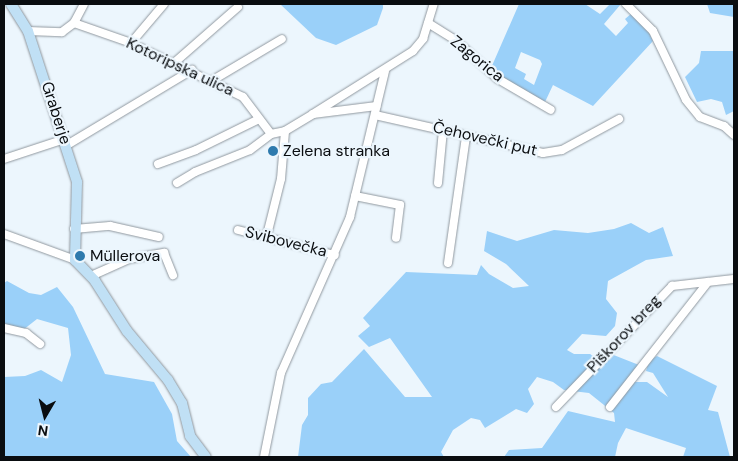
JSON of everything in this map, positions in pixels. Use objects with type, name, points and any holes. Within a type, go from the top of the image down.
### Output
[{"type":"street","name":"Graberje","points":[[11,4],[28,31],[66,142],[77,182],[74,229],[75,260]]},
{"type":"street","points":[[28,31],[62,32],[74,23],[84,4]]},
{"type":"street","points":[[131,43],[164,4]]},
{"type":"street","points":[[177,183],[195,172],[250,150],[271,134],[285,131],[384,71],[413,50],[423,39],[434,4]]},
{"type":"street","points":[[626,4],[653,31],[686,100],[700,117],[724,126],[734,135]]},
{"type":"street","points":[[174,63],[238,7]]},
{"type":"street","name":"Kotoripska ulica","points":[[74,23],[131,43],[213,80],[244,97],[271,134]]},
{"type":"street","name":"Zagorica","points":[[428,23],[454,39],[498,79],[551,110]]},
{"type":"street","points":[[213,80],[282,39]]},
{"type":"street","points":[[4,159],[66,142],[192,70]]},
{"type":"street","points":[[264,457],[281,372],[334,255],[355,196],[384,71]]},
{"type":"street","points":[[313,114],[376,106]]},
{"type":"street","name":"Čehovečki put","points":[[374,115],[543,153],[562,150],[618,119]]},
{"type":"street","points":[[158,164],[196,150],[259,119]]},
{"type":"street","points":[[438,183],[444,130]]},
{"type":"street","points":[[267,235],[281,179],[285,131]]},
{"type":"street","points":[[448,263],[466,136]]},
{"type":"street","points":[[355,196],[400,205],[396,238]]},
{"type":"street","points":[[74,229],[110,226],[159,237]]},
{"type":"street","name":"Svibovečka","points":[[238,230],[267,235],[334,255]]},
{"type":"street","points":[[4,234],[7,241],[75,260],[91,276],[127,331],[173,387],[185,412],[190,436],[206,457]]},
{"type":"street","points":[[91,276],[129,259],[164,253],[173,275]]},
{"type":"street","name":"Piškorov breg","points":[[556,407],[663,292],[676,284],[734,279]]},
{"type":"street","points":[[610,407],[708,282]]},
{"type":"street","points":[[4,328],[26,333],[40,344]]},
{"type":"shaded area","points":[[280,4],[383,4],[383,8],[377,25],[336,45],[316,38]]},
{"type":"shaded area","points":[[519,4],[585,4],[600,14],[610,4],[621,4],[604,24],[616,36],[628,23],[625,19],[632,13],[646,26],[653,41],[593,106],[553,85],[545,102],[507,82],[491,68]],"holes":[[[521,52],[540,60],[542,64],[534,85],[524,79],[526,74],[515,68]]]},
{"type":"shaded area","points":[[707,4],[734,4],[734,17],[710,13]]},
{"type":"shaded area","points":[[701,51],[734,51],[734,111],[726,115],[722,102],[711,99],[697,102],[685,77],[699,63]]},
{"type":"shaded area","points":[[631,223],[649,233],[663,227],[673,256],[646,260],[608,281],[606,299],[617,313],[615,326],[606,336],[582,334],[567,350],[574,354],[590,354],[600,360],[606,352],[639,365],[634,382],[647,382],[668,397],[653,373],[646,371],[649,361],[657,356],[717,386],[708,410],[718,412],[730,457],[683,457],[686,448],[626,428],[618,443],[615,457],[504,457],[509,450],[542,448],[568,411],[615,422],[614,413],[589,393],[564,390],[553,382],[537,377],[528,389],[534,404],[527,413],[516,409],[485,428],[480,420],[471,418],[453,430],[441,452],[444,457],[298,457],[302,425],[308,415],[308,398],[321,384],[332,382],[364,349],[405,397],[432,397],[390,338],[369,347],[358,336],[370,326],[363,318],[406,272],[477,275],[481,265],[489,274],[513,288],[529,286],[506,264],[484,251],[487,231],[517,241],[554,230],[588,233],[614,229]]},
{"type":"shaded area","points":[[7,281],[29,293],[41,295],[57,287],[73,307],[105,374],[154,382],[172,414],[177,441],[191,457],[4,457],[4,377],[25,376],[41,370],[62,382],[71,355],[68,328],[37,319],[23,330],[4,325],[4,283]]},
{"type":"place","name":"Zelena stranka","points":[[273,151]]},
{"type":"place","name":"Müllerova","points":[[80,256]]}]
